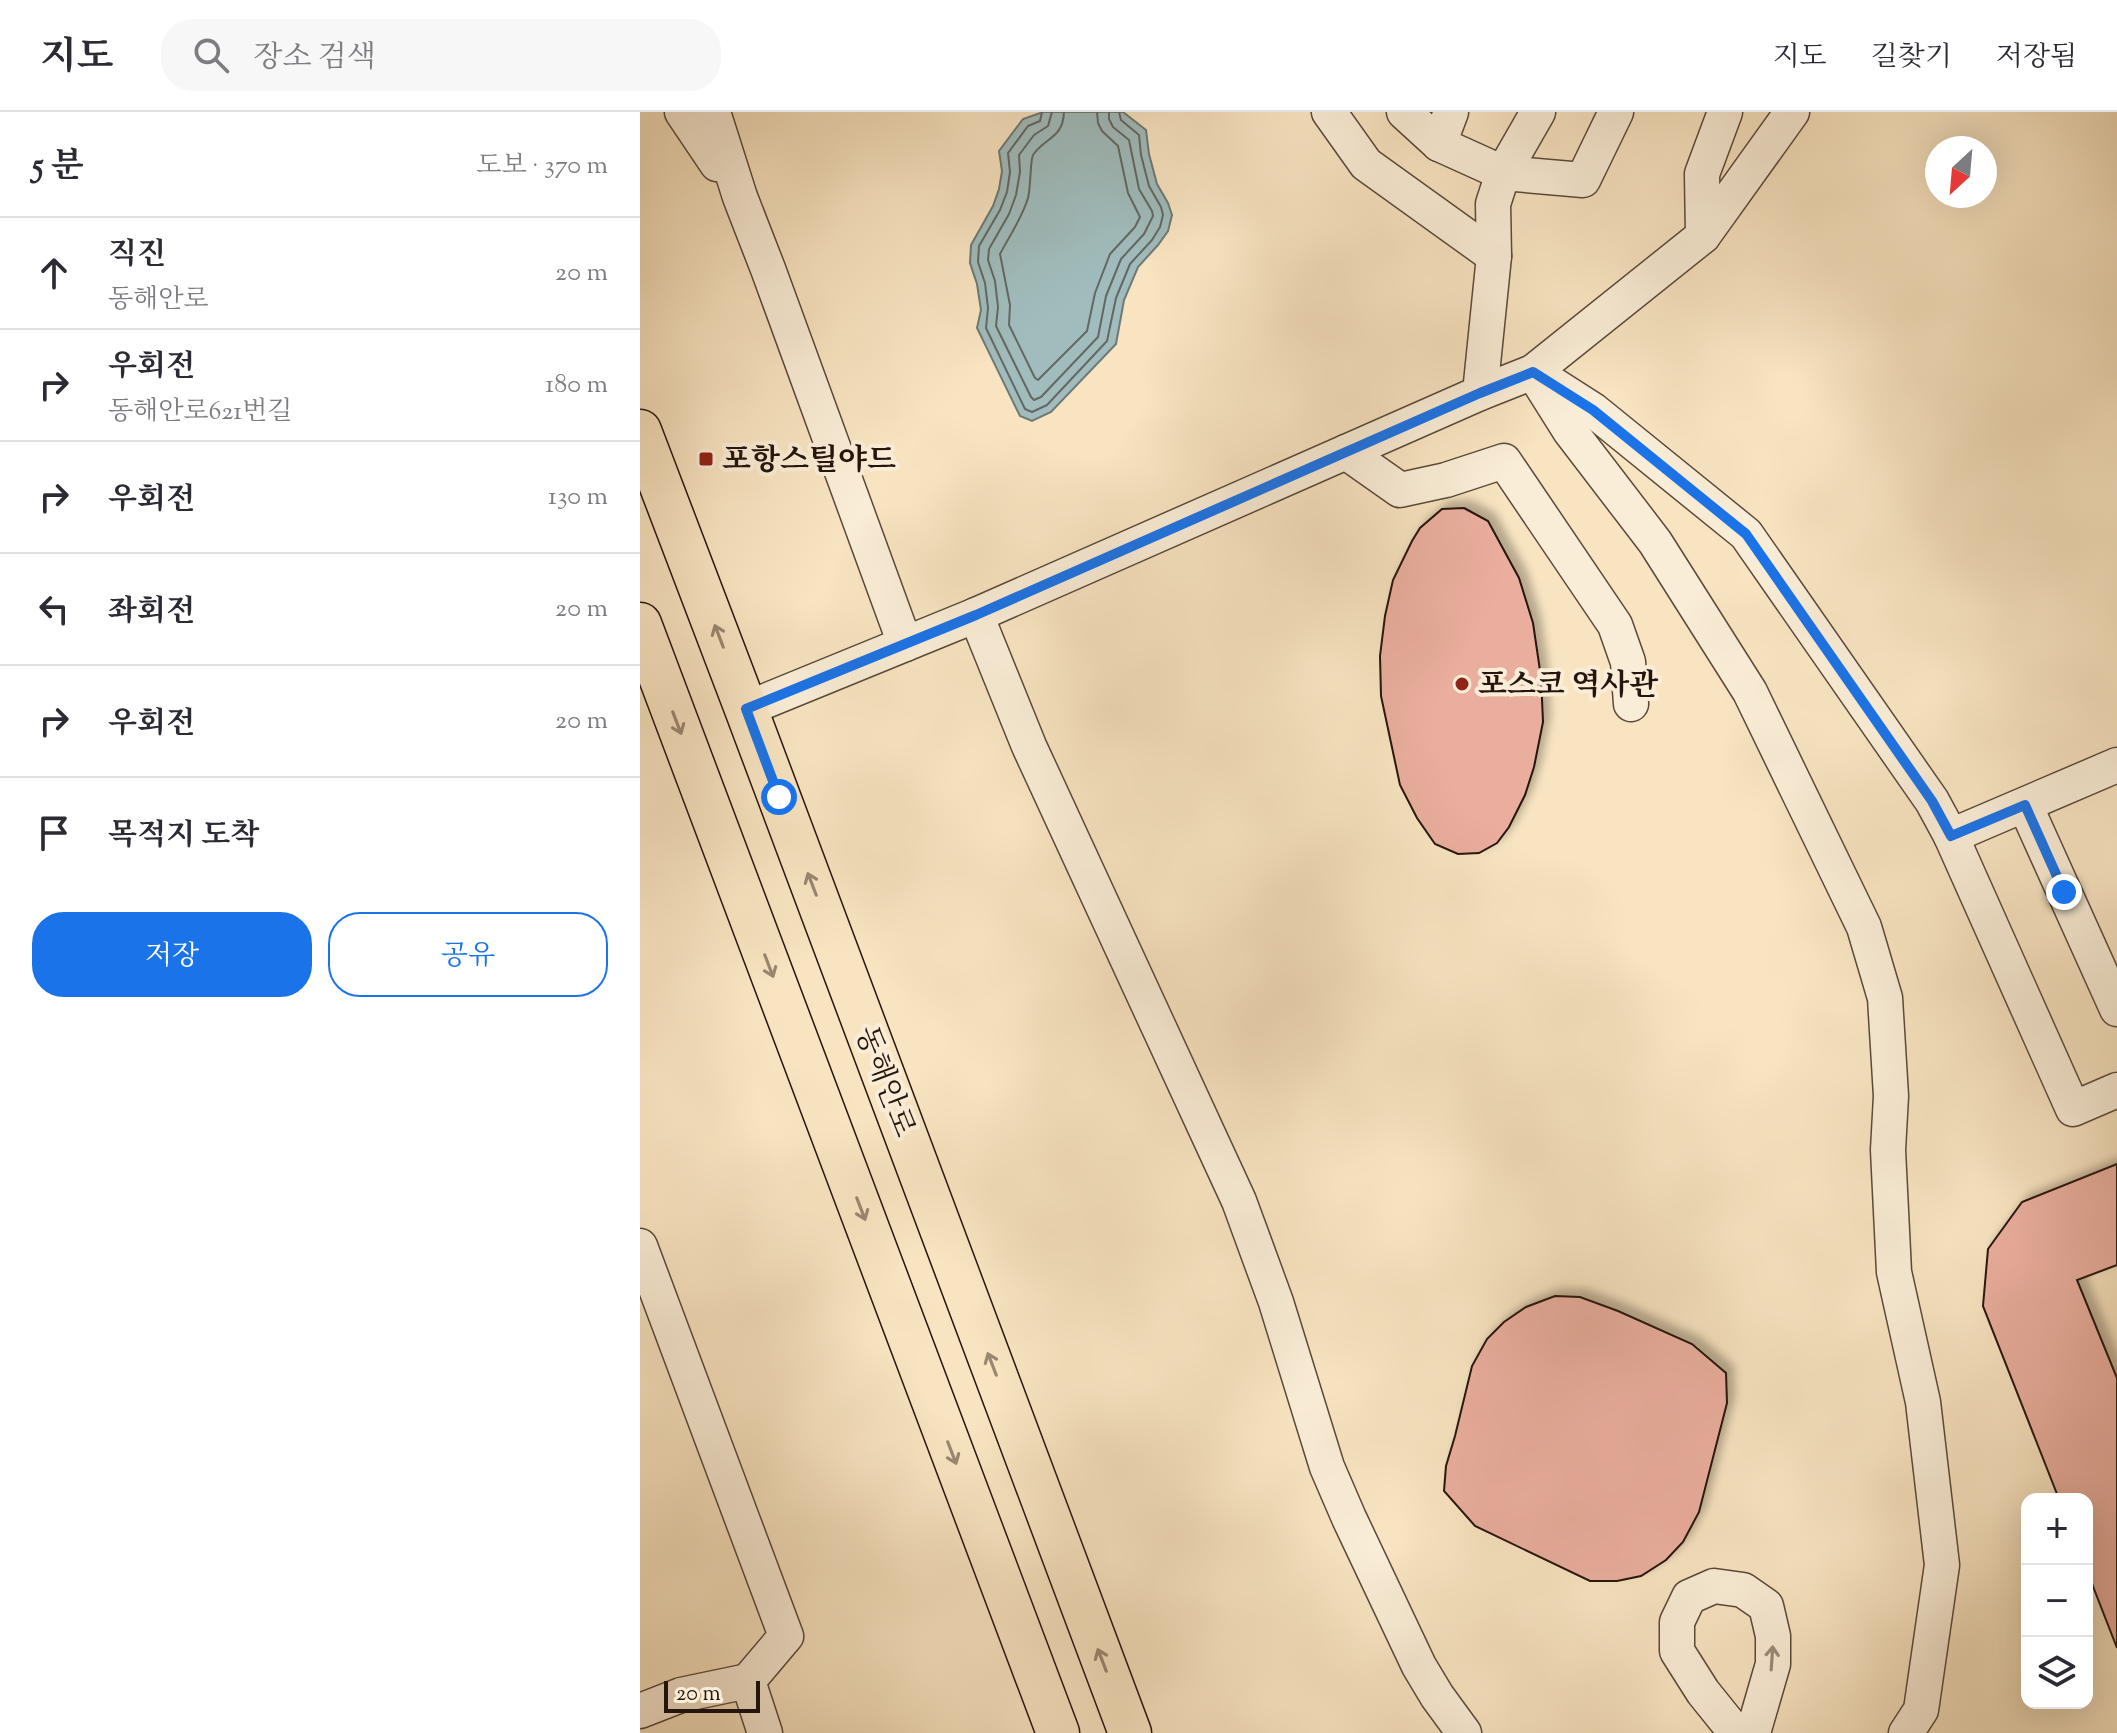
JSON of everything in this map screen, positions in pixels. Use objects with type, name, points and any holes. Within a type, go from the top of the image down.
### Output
[{"type":"main road","name":"동해안로","points":[[640,431],[1130,1733]]},
{"type":"main road","points":[[640,624],[1058,1733]]},
{"type":"street","points":[[682,112],[740,197]]},
{"type":"street","points":[[713,112],[740,197],[905,644]]},
{"type":"street","points":[[1329,112],[1366,164],[1494,256]]},
{"type":"street","points":[[1404,112],[1439,144],[1503,173],[1583,180],[1616,112]]},
{"type":"street","points":[[1439,144],[1451,112]]},
{"type":"street","points":[[1480,393],[1494,256],[1493,204],[1503,173],[1538,112]]},
{"type":"street","points":[[1703,236],[1702,174],[1725,112]]},
{"type":"street","points":[[746,709],[976,615],[1533,372],[1703,236],[1792,112]]},
{"type":"street","points":[[1533,372],[1593,410],[1746,534],[1932,801],[1951,836],[2073,1109],[2117,1090]]},
{"type":"street","points":[[1533,372],[1570,431],[1655,542],[1750,692],[1864,927],[1885,998],[1891,1096],[1888,1150],[1894,1272],[1923,1402],[1942,1565],[1921,1710],[1906,1733]]},
{"type":"street","points":[[1346,452],[1400,490],[1446,480],[1504,461],[1615,625],[1628,662],[1631,704]]},
{"type":"street","points":[[976,615],[1029,746],[1239,1201],[1276,1302],[1327,1467],[1349,1518],[1419,1666],[1464,1733]]},
{"type":"street","points":[[1951,836],[2117,765]]},
{"type":"street","points":[[2025,805],[2117,1009]]},
{"type":"street","points":[[640,1246],[786,1636],[748,1681],[681,1695],[640,1711]]},
{"type":"street","points":[[1736,1733],[1703,1692],[1677,1651],[1677,1622],[1689,1597],[1714,1586],[1743,1590],[1766,1606],[1773,1636],[1773,1664],[1753,1733]]},
{"type":"street","points":[[748,1681],[765,1733]]},
{"type":"water","points":[[1043,112],[1123,112],[1146,130],[1157,184],[1172,215],[1168,231],[1138,267],[1124,300],[1116,344],[1051,412],[1032,421],[1020,416],[977,328],[981,310],[970,263],[971,245],[999,189],[1002,171],[999,151],[1023,119]]},
{"type":"building","points":[[1464,508],[1488,521],[1519,578],[1533,623],[1541,677],[1543,722],[1525,795],[1509,827],[1497,843],[1479,853],[1458,854],[1435,844],[1400,785],[1381,696],[1380,656],[1393,580],[1412,541],[1420,528],[1442,509]]},
{"type":"building","points":[[2117,1164],[2117,1265],[2077,1280],[2117,1378],[2117,1648],[2093,1586],[2093,1493],[2057,1493],[1983,1306],[1988,1249],[2022,1202]]},
{"type":"building","points":[[1555,1296],[1580,1297],[1692,1344],[1726,1373],[1727,1403],[1699,1512],[1683,1542],[1666,1560],[1641,1576],[1617,1581],[1590,1581],[1475,1526],[1444,1491],[1446,1466],[1472,1366],[1487,1339],[1526,1307]]},
{"type":"place","name":"포항스틸야드","points":[[706,459]]},
{"type":"place","name":"포스코 역사관","points":[[1462,684]]},
{"type":"route","points":[[779,797],[746,709],[976,615],[1533,372],[1593,410],[1746,534],[1932,801],[1951,836],[2025,805],[2064,892]]}]
